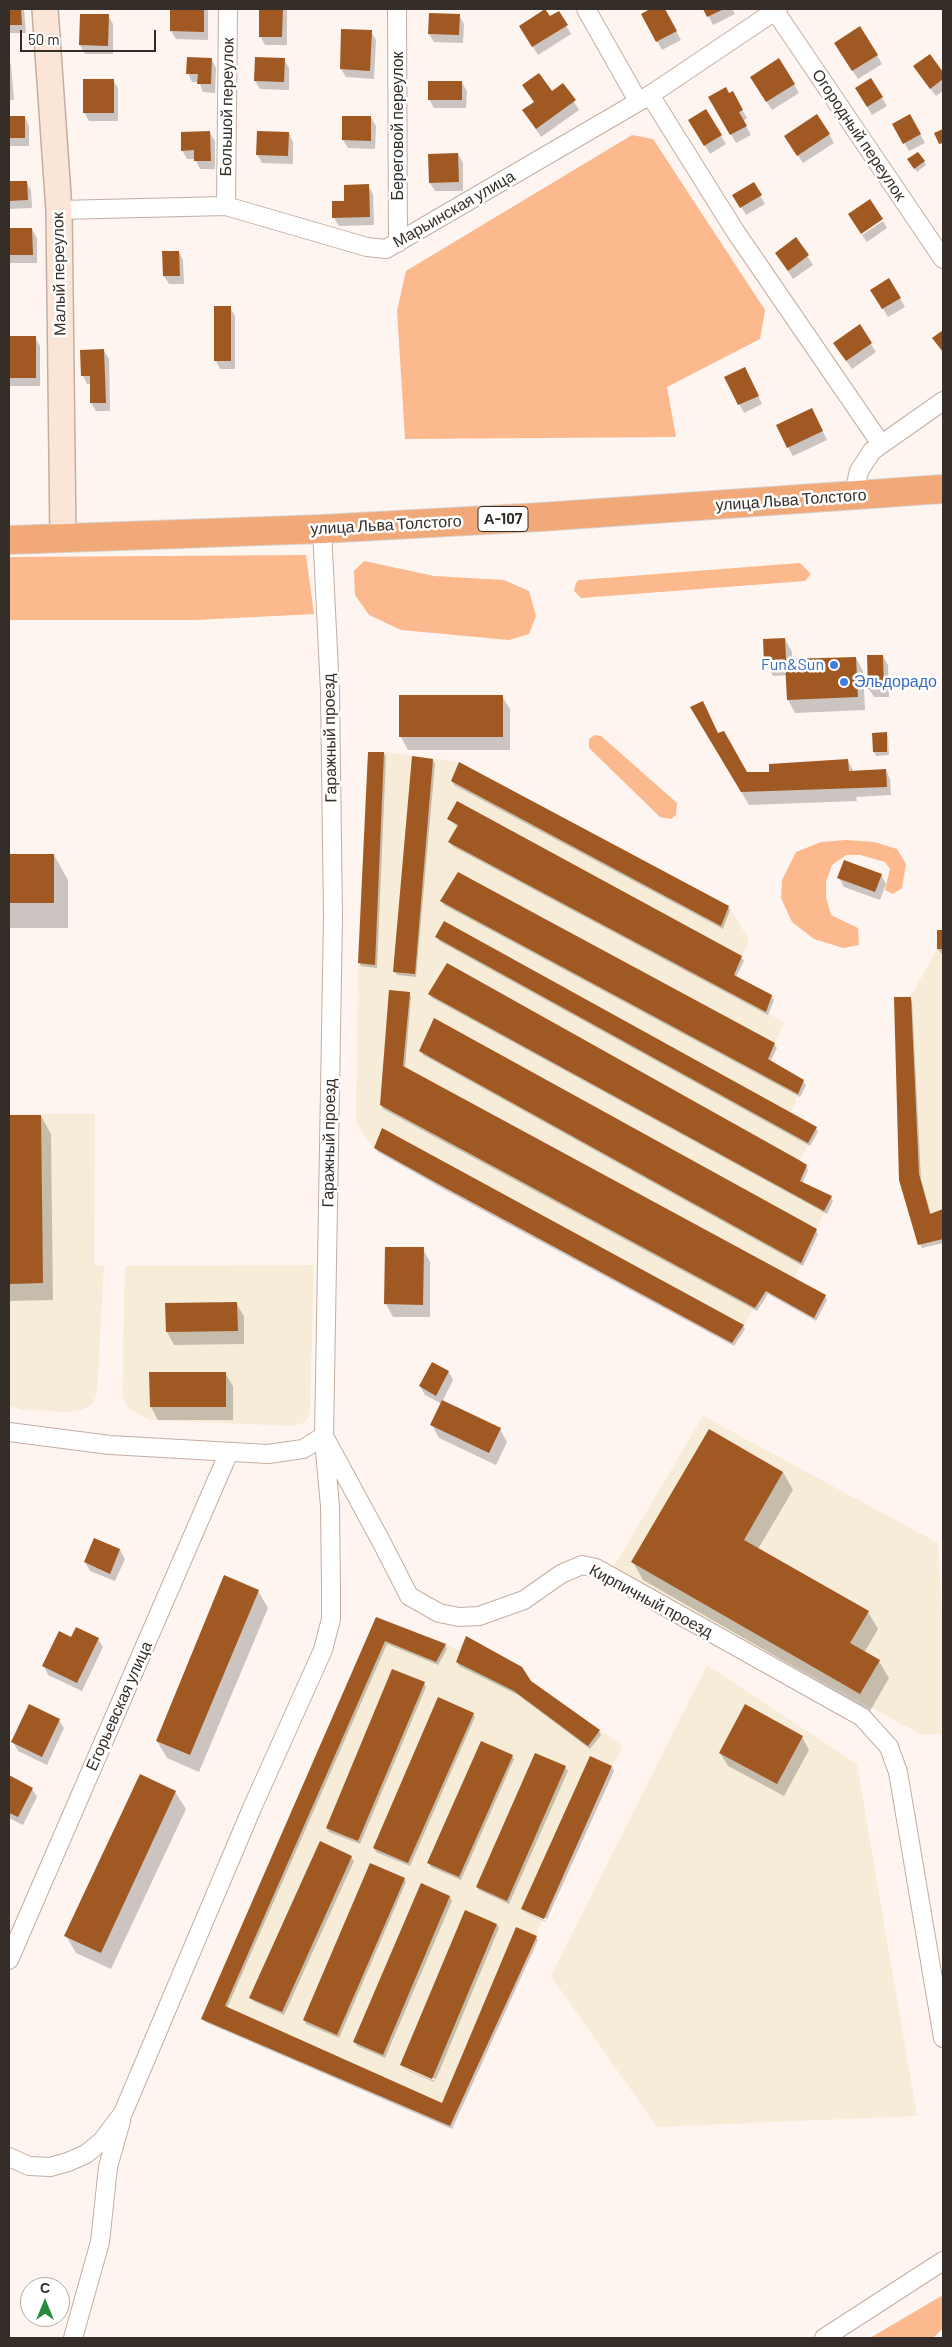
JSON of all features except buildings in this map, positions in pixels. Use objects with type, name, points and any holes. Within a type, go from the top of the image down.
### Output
[{"type":"highway","name":"улица Льва Толстого","points":[[9,540],[63,540],[322,529],[540,517],[943,489]]},
{"type":"street","name":"Малый переулок","points":[[44,9],[59,210],[63,540]]},
{"type":"street","name":"Большой переулок","points":[[226,206],[228,9]]},
{"type":"street","name":"Береговой переулок","points":[[398,9],[398,243]]},
{"type":"street","points":[[586,9],[644,98],[881,444]]},
{"type":"street","name":"Марьинская улица","points":[[59,210],[226,206],[368,247],[386,248],[398,243],[644,98],[776,10]]},
{"type":"street","name":"Огородный переулок","points":[[776,10],[943,259]]},
{"type":"street","points":[[857,496],[856,484],[865,459],[881,444],[943,401]]},
{"type":"street","name":"Гаражный проезд","points":[[123,2113],[252,1808],[323,1650],[331,1619],[330,1506],[324,1436],[333,917],[330,692],[322,529]]},
{"type":"street","points":[[9,1432],[110,1445],[268,1454],[303,1449],[324,1436]]},
{"type":"street","name":"Кирпичный проезд","points":[[324,1436],[378,1534],[408,1596],[439,1613],[459,1618],[479,1616],[524,1600],[561,1574],[582,1565],[596,1568],[862,1716],[889,1747],[898,1772],[943,2038]]},
{"type":"street","name":"Егорьевская улица","points":[[9,1960],[230,1452]]},
{"type":"street","points":[[9,2157],[28,2166],[50,2167],[68,2162],[86,2154],[102,2141],[123,2113]]},
{"type":"street","points":[[73,2338],[100,2242],[108,2167],[123,2113]]},
{"type":"street","points":[[824,2338],[943,2260]]},
{"type":"shaded area","points":[[632,135],[653,139],[765,310],[760,339],[667,387],[676,437],[405,439],[397,311],[406,271]]},
{"type":"shaded area","points":[[306,555],[314,614],[195,620],[9,620],[9,557]]},
{"type":"shaded area","points":[[364,561],[434,576],[504,580],[529,591],[536,616],[529,634],[509,640],[401,630],[369,615],[355,595],[354,571]]},
{"type":"shaded area","points":[[800,563],[811,574],[805,581],[581,598],[574,591],[579,580]]},
{"type":"shaded area","points":[[595,735],[601,736],[677,803],[676,815],[671,819],[660,817],[589,748],[589,739]]},
{"type":"shaded area","points":[[368,752],[384,752],[459,762],[729,906],[749,940],[734,975],[772,995],[766,1012],[784,1023],[768,1059],[804,1080],[791,1112],[817,1127],[800,1160],[807,1165],[800,1181],[832,1196],[794,1279],[826,1295],[814,1318],[765,1291],[732,1343],[374,1148],[356,1123],[358,963]]},
{"type":"shaded area","points":[[846,840],[874,842],[897,849],[906,864],[902,888],[893,894],[885,890],[890,869],[885,862],[860,855],[846,855],[832,865],[826,882],[826,897],[831,915],[858,928],[859,945],[843,948],[814,939],[792,922],[781,898],[782,880],[796,852],[821,842]]},
{"type":"shaded area","points":[[937,930],[943,930],[943,1239],[918,1245],[899,1180],[894,997],[911,996],[937,949]]},
{"type":"shaded area","points":[[9,1114],[95,1114],[94,1265],[104,1266],[97,1394],[92,1404],[84,1409],[71,1412],[24,1410],[9,1406]]},
{"type":"shaded area","points":[[314,1265],[310,1409],[309,1417],[303,1423],[294,1426],[149,1420],[128,1408],[122,1397],[125,1266]]},
{"type":"shaded area","points":[[703,1416],[938,1543],[943,1630],[943,1734],[920,1734],[613,1568]]},
{"type":"shaded area","points":[[376,1617],[459,1650],[466,1636],[522,1667],[531,1681],[623,1746],[612,1766],[450,2126],[201,2019]]},
{"type":"shaded area","points":[[707,1665],[857,1764],[917,2116],[657,2127],[551,1976]]},
{"type":"shaded area","points":[[943,2295],[943,2328],[933,2338],[870,2338]]},
{"type":"place","name":"Fun&Sun","points":[[834,665]]},
{"type":"place","name":"Эльдорадо","points":[[844,682]]}]
